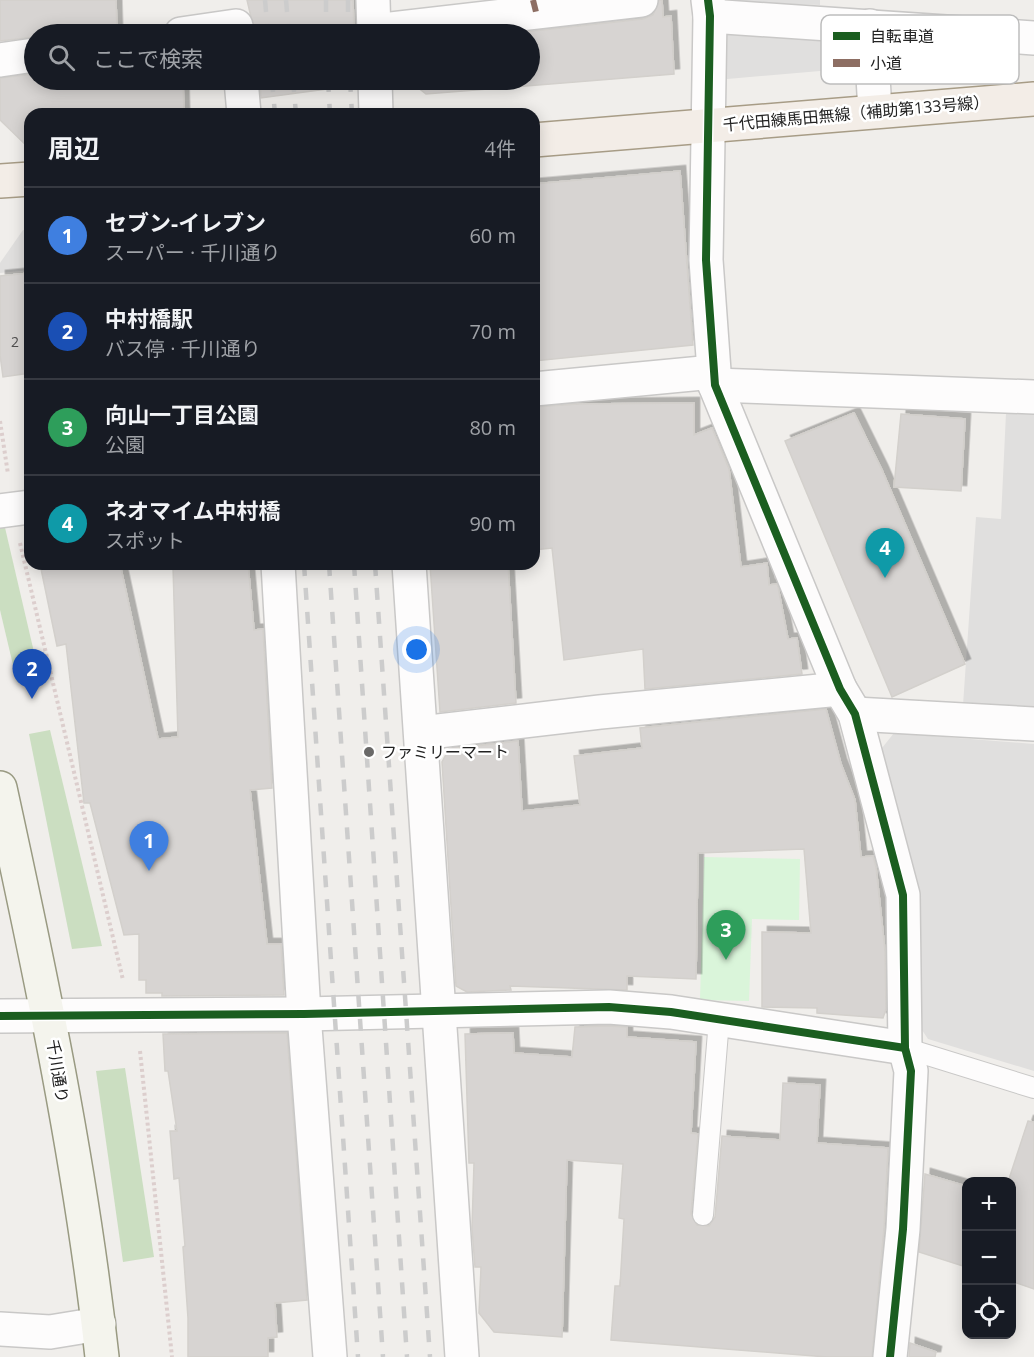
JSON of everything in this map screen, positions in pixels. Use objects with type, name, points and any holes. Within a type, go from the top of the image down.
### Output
[{"type":"main road","name":"千代田練馬田無線（補助第133号線）","points":[[540,140],[1034,99]]},
{"type":"main road","points":[[0,181],[24,179]]},
{"type":"main road","name":"千川通り","points":[[0,788],[49,1016],[99,1324],[102,1357]]},
{"type":"street","points":[[374,22],[641,0]]},
{"type":"street","points":[[821,21],[709,8],[706,260],[714,378],[848,701],[903,896],[905,1048],[911,1071],[903,1229],[890,1357]]},
{"type":"street","points":[[1019,37],[1034,38]]},
{"type":"street","points":[[0,60],[24,57]]},
{"type":"street","points":[[873,84],[875,111]]},
{"type":"street","points":[[242,90],[243,108]]},
{"type":"street","points":[[375,90],[376,108]]},
{"type":"street","points":[[540,389],[714,378],[1034,397]]},
{"type":"street","points":[[278,570],[304,1014],[330,1357]]},
{"type":"street","points":[[409,570],[462,1357]]},
{"type":"street","points":[[421,733],[600,712],[848,701],[1034,724]]},
{"type":"street","points":[[0,1016],[304,1014],[609,1007],[719,1020],[905,1048]]},
{"type":"street","points":[[0,1329],[50,1332],[99,1324]]},
{"type":"lane","points":[[703,1215],[719,1020]]},
{"type":"lane","points":[[905,1048],[1034,1088]]},
{"type":"path","points":[[0,421],[14,509],[24,553]]},
{"type":"path","points":[[28,570],[119,967],[137,1015],[172,1357]]},
{"type":"green space","points":[[3,519],[40,678],[17,682],[0,610],[0,521]]},
{"type":"green space","points":[[50,730],[102,946],[72,949],[29,734]]},
{"type":"green space","points":[[704,857],[800,859],[799,920],[752,919],[749,1001],[700,1000]]},
{"type":"green space","points":[[125,1068],[154,1257],[123,1262],[96,1071]]},
{"type":"shaded area","points":[[741,0],[820,0],[820,5],[745,2]]},
{"type":"shaded area","points":[[732,28],[821,34],[821,71],[716,80],[719,34]]},
{"type":"shaded area","points":[[24,230],[24,271],[0,273],[0,263]]},
{"type":"shaded area","points":[[1006,413],[1034,414],[1034,706],[963,705],[976,517],[1001,519]]},
{"type":"shaded area","points":[[894,733],[1034,744],[1034,1071],[928,1039],[918,1024],[878,753]]},
{"type":"building","points":[[0,0],[116,0],[117,24],[24,24],[24,38],[0,41]]},
{"type":"building","points":[[247,0],[353,0],[354,24],[253,24]]},
{"type":"building","points":[[659,0],[662,0],[663,17],[671,16],[674,74],[540,85],[540,30],[643,19],[653,15]]},
{"type":"building","points":[[24,75],[24,90],[183,90],[184,108],[24,108],[24,143],[0,120],[0,78]]},
{"type":"building","points":[[261,90],[319,90],[261,98]]},
{"type":"building","points":[[421,90],[476,90],[426,94]]},
{"type":"building","points":[[680,171],[693,345],[540,360],[540,183]]},
{"type":"building","points":[[24,274],[24,374],[3,377],[0,355],[0,276]]},
{"type":"building","points":[[694,403],[694,435],[712,428],[729,469],[741,567],[767,563],[769,585],[777,584],[778,587],[788,639],[797,638],[802,674],[645,689],[643,649],[564,660],[552,548],[540,549],[540,407]]},
{"type":"building","points":[[854,413],[882,470],[965,664],[892,697],[785,441]]},
{"type":"building","points":[[901,414],[965,419],[961,491],[894,487]]},
{"type":"building","points":[[41,570],[121,570],[158,739],[178,737],[173,570],[249,570],[254,630],[263,629],[272,788],[250,790],[267,944],[281,944],[284,995],[162,996],[162,993],[146,993],[146,980],[139,980],[139,934],[124,935],[90,803],[84,803],[66,644],[57,646]]},
{"type":"building","points":[[430,570],[508,570],[516,703],[440,712]]},
{"type":"building","points":[[826,709],[841,764],[855,800],[861,857],[873,856],[876,867],[885,951],[886,1009],[883,1018],[817,1013],[817,1008],[762,1007],[762,932],[811,933],[804,849],[698,853],[696,979],[627,976],[627,990],[510,986],[511,990],[467,992],[456,986],[442,762],[449,749],[518,741],[522,811],[580,805],[574,756],[642,748],[640,728]]},
{"type":"building","points":[[575,1027],[627,1027],[627,1037],[696,1042],[691,1133],[698,1134],[691,1214],[697,1225],[709,1226],[715,1217],[722,1136],[780,1140],[783,1083],[820,1085],[817,1143],[888,1148],[884,1228],[872,1357],[827,1357],[611,1340],[615,1286],[620,1286],[624,1219],[619,1218],[623,1164],[567,1160],[562,1337],[494,1332],[479,1313],[481,1267],[475,1267],[472,1228],[474,1163],[469,1163],[465,1034],[513,1033],[514,1053],[572,1057]]},
{"type":"building","points":[[287,1033],[307,1300],[275,1303],[277,1337],[268,1338],[268,1357],[188,1357],[183,1247],[185,1246],[179,1178],[174,1179],[170,1131],[177,1131],[168,1071],[165,1071],[163,1034]]},
{"type":"building","points":[[1028,1121],[1034,1122],[1034,1289],[1016,1283],[1016,1177],[1010,1177]]},
{"type":"building","points":[[925,1174],[962,1185],[962,1266],[919,1252]]},
{"type":"building","points":[[910,1343],[936,1352],[935,1357],[909,1357]]},
{"type":"railway","points":[[265,0],[267,24]]},
{"type":"railway","points":[[286,0],[288,24]]},
{"type":"railway","points":[[326,0],[326,24]]},
{"type":"railway","points":[[348,0],[348,24]]},
{"type":"railway","points":[[273,90],[274,108]]},
{"type":"railway","points":[[294,90],[295,108]]},
{"type":"railway","points":[[329,90],[330,108]]},
{"type":"railway","points":[[351,90],[352,108]]},
{"type":"railway","points":[[304,570],[358,1357]]},
{"type":"railway","points":[[329,570],[383,1357]]},
{"type":"railway","points":[[354,570],[407,1357]]},
{"type":"railway","points":[[375,570],[430,1357]]},
{"type":"marked path","points":[[533,0],[536,12]]},
{"type":"cycle path","points":[[708,0],[710,16],[706,260],[715,385],[840,689],[855,714],[903,895],[905,1048],[911,1071],[903,1229],[890,1357]]},
{"type":"cycle path","points":[[0,1016],[304,1014],[609,1007],[671,1012],[905,1048]]},
{"type":"place","name":"ネオマイム中村橋","points":[[885,578]]},
{"type":"place","name":"中村橋駅","points":[[32,699]]},
{"type":"place","name":"ファミリーマート","points":[[369,752]]},
{"type":"place","name":"セブン-イレブン","points":[[149,871]]},
{"type":"place","name":"向山一丁目公園","points":[[726,960]]}]
